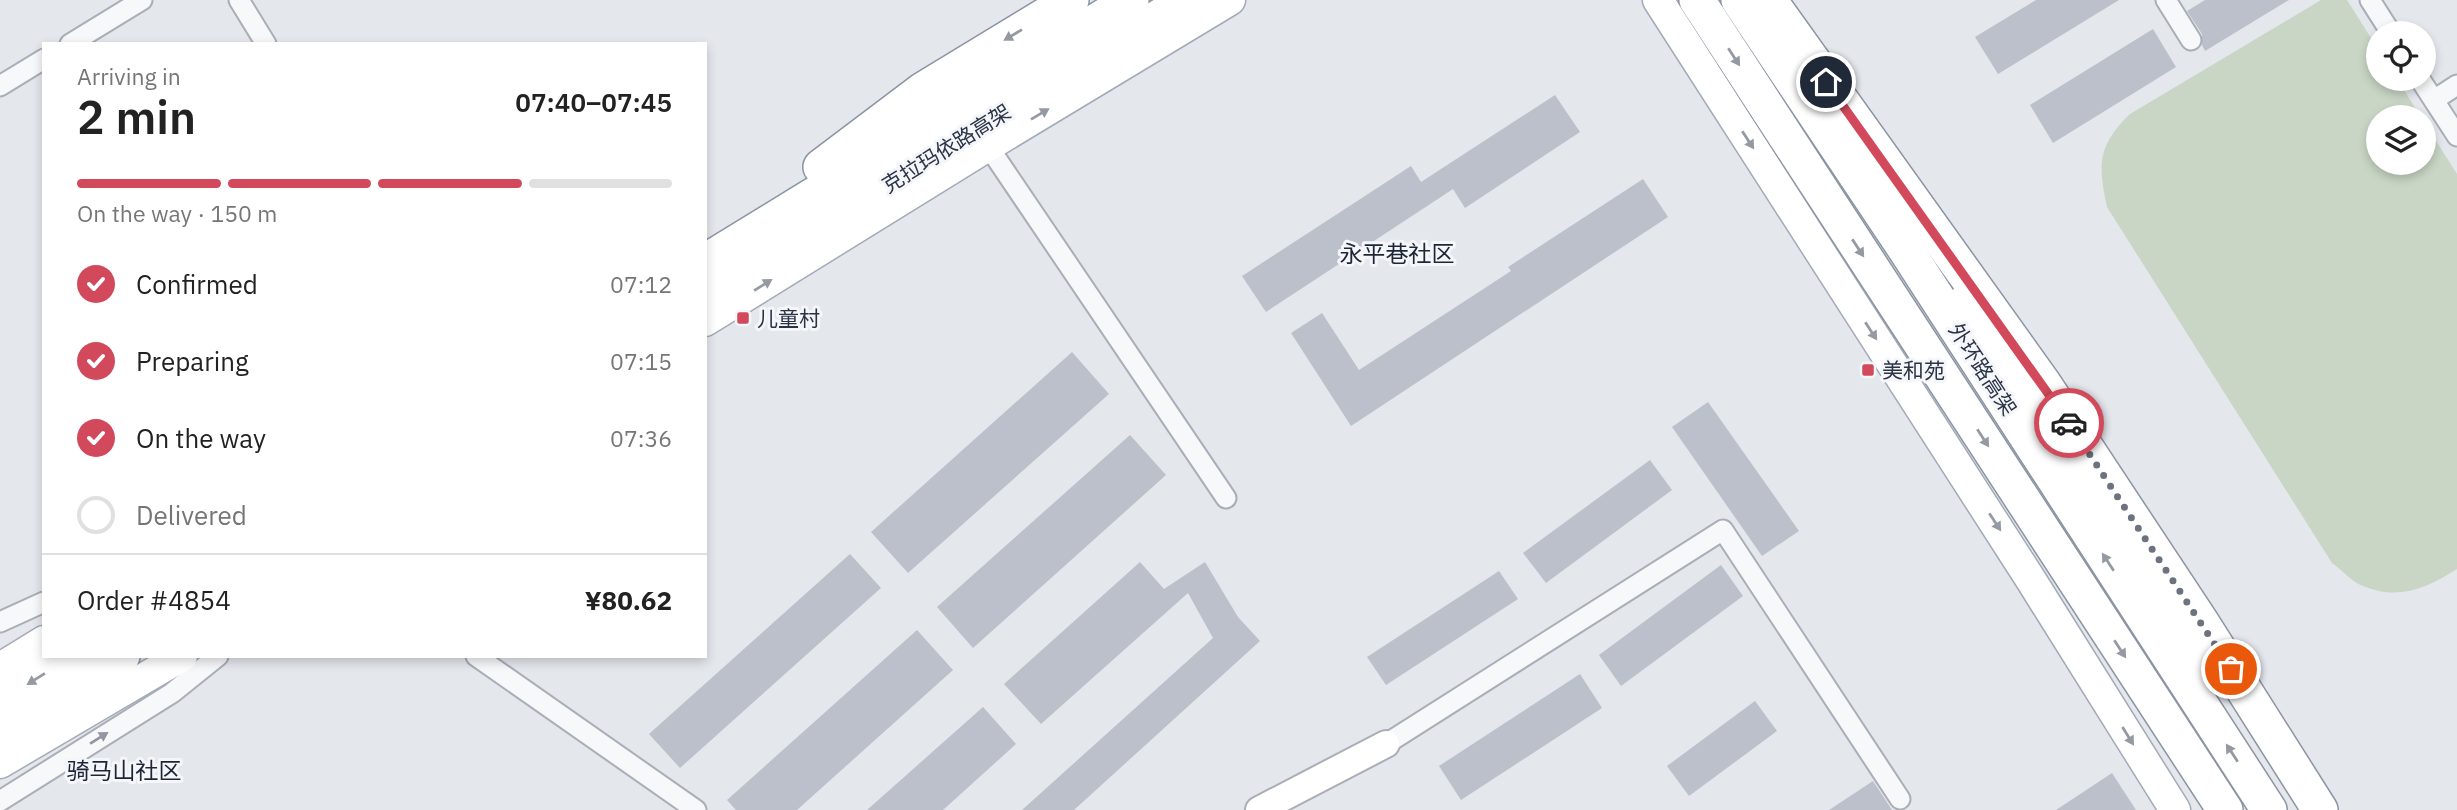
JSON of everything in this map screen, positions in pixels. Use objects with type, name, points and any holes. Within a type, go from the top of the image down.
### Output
[{"type":"highway","points":[[707,251],[923,90],[1071,0]]},
{"type":"highway","name":"克拉玛依路高架","points":[[707,261],[1130,0]]},
{"type":"highway","name":"克拉玛依路高架","points":[[707,296],[1187,0]]},
{"type":"highway","name":"外环路高架","points":[[1697,0],[2225,810]]},
{"type":"highway","name":"外环路高架","points":[[1739,0],[1906,250],[2269,810]]},
{"type":"highway","points":[[1766,0],[2043,383],[2201,622],[2320,810]]},
{"type":"highway","points":[[0,701],[69,658]]},
{"type":"highway","points":[[0,731],[119,658]]},
{"type":"main road","points":[[707,251],[1121,0]]},
{"type":"main road","points":[[707,320],[1230,0]]},
{"type":"main road","points":[[1658,0],[2031,580],[2175,810]]},
{"type":"main road","points":[[0,668],[42,642]]},
{"type":"main road","points":[[0,764],[179,658]]},
{"type":"street","points":[[73,42],[142,0]]},
{"type":"street","points":[[239,0],[265,42]]},
{"type":"street","points":[[2166,0],[2191,40]]},
{"type":"street","points":[[2370,0],[2384,21]]},
{"type":"street","points":[[0,86],[42,61]]},
{"type":"street","points":[[2434,100],[2457,85]]},
{"type":"street","points":[[2428,91],[2457,136]]},
{"type":"street","points":[[988,146],[1226,498]]},
{"type":"street","points":[[1259,810],[1386,744],[1723,530],[1900,799]]},
{"type":"street","points":[[0,622],[42,603]]},
{"type":"street","points":[[0,801],[172,693],[216,658]]},
{"type":"street","points":[[479,658],[696,810]]},
{"type":"green space","points":[[2321,0],[2347,0],[2366,30],[2366,91],[2405,91],[2413,105],[2366,105],[2366,175],[2436,175],[2436,141],[2457,174],[2457,569],[2424,587],[2389,592],[2363,586],[2332,563],[2107,207],[2102,179],[2103,157],[2111,136],[2130,114]]},
{"type":"building","points":[[2036,0],[2119,0],[1998,74],[1975,37]]},
{"type":"building","points":[[2205,0],[2289,0],[2205,51],[2202,34],[2187,11]]},
{"type":"building","points":[[2153,29],[2176,67],[2053,143],[2030,105]]},
{"type":"building","points":[[1555,95],[1580,132],[1465,208],[1453,189],[1266,312],[1242,276],[1411,166],[1421,182]]},
{"type":"building","points":[[1643,179],[1668,217],[1351,426],[1291,333],[1322,313],[1359,370],[1511,271],[1508,267]]},
{"type":"building","points":[[1072,352],[1109,394],[908,573],[871,532]]},
{"type":"building","points":[[1708,402],[1799,531],[1762,556],[1672,427]]},
{"type":"building","points":[[1130,435],[1166,475],[973,648],[937,607]]},
{"type":"building","points":[[1650,460],[1672,490],[1546,583],[1523,553]]},
{"type":"building","points":[[850,554],[881,588],[680,768],[649,734]]},
{"type":"building","points":[[1140,562],[1164,589],[1205,562],[1238,617],[1260,641],[1074,810],[1022,810],[1213,638],[1188,593],[1041,724],[1004,684]]},
{"type":"building","points":[[1721,565],[1743,596],[1621,686],[1599,655]]},
{"type":"building","points":[[1499,571],[1518,599],[1386,685],[1367,657]]},
{"type":"building","points":[[917,630],[953,670],[797,810],[736,810],[727,800]]},
{"type":"building","points":[[1580,674],[1602,708],[1461,800],[1439,766]]},
{"type":"building","points":[[1755,701],[1777,731],[1689,796],[1667,766]]},
{"type":"building","points":[[983,707],[1016,744],[943,810],[867,810]]},
{"type":"building","points":[[2112,773],[2136,810],[2056,810]]},
{"type":"building","points":[[1873,781],[1892,810],[1829,810]]},
{"type":"way so far","points":[[2069,423],[2231,669]]},
{"type":"place","name":"儿童村","points":[[743,318]]},
{"type":"place","name":"美和苑","points":[[1868,370]]},
{"type":"district","name":"永平巷社区","points":[[1397,253]]},
{"type":"district","name":"骑马山社区","points":[[124,770]]},
{"type":"route","points":[[1826,82],[2069,423]]}]
